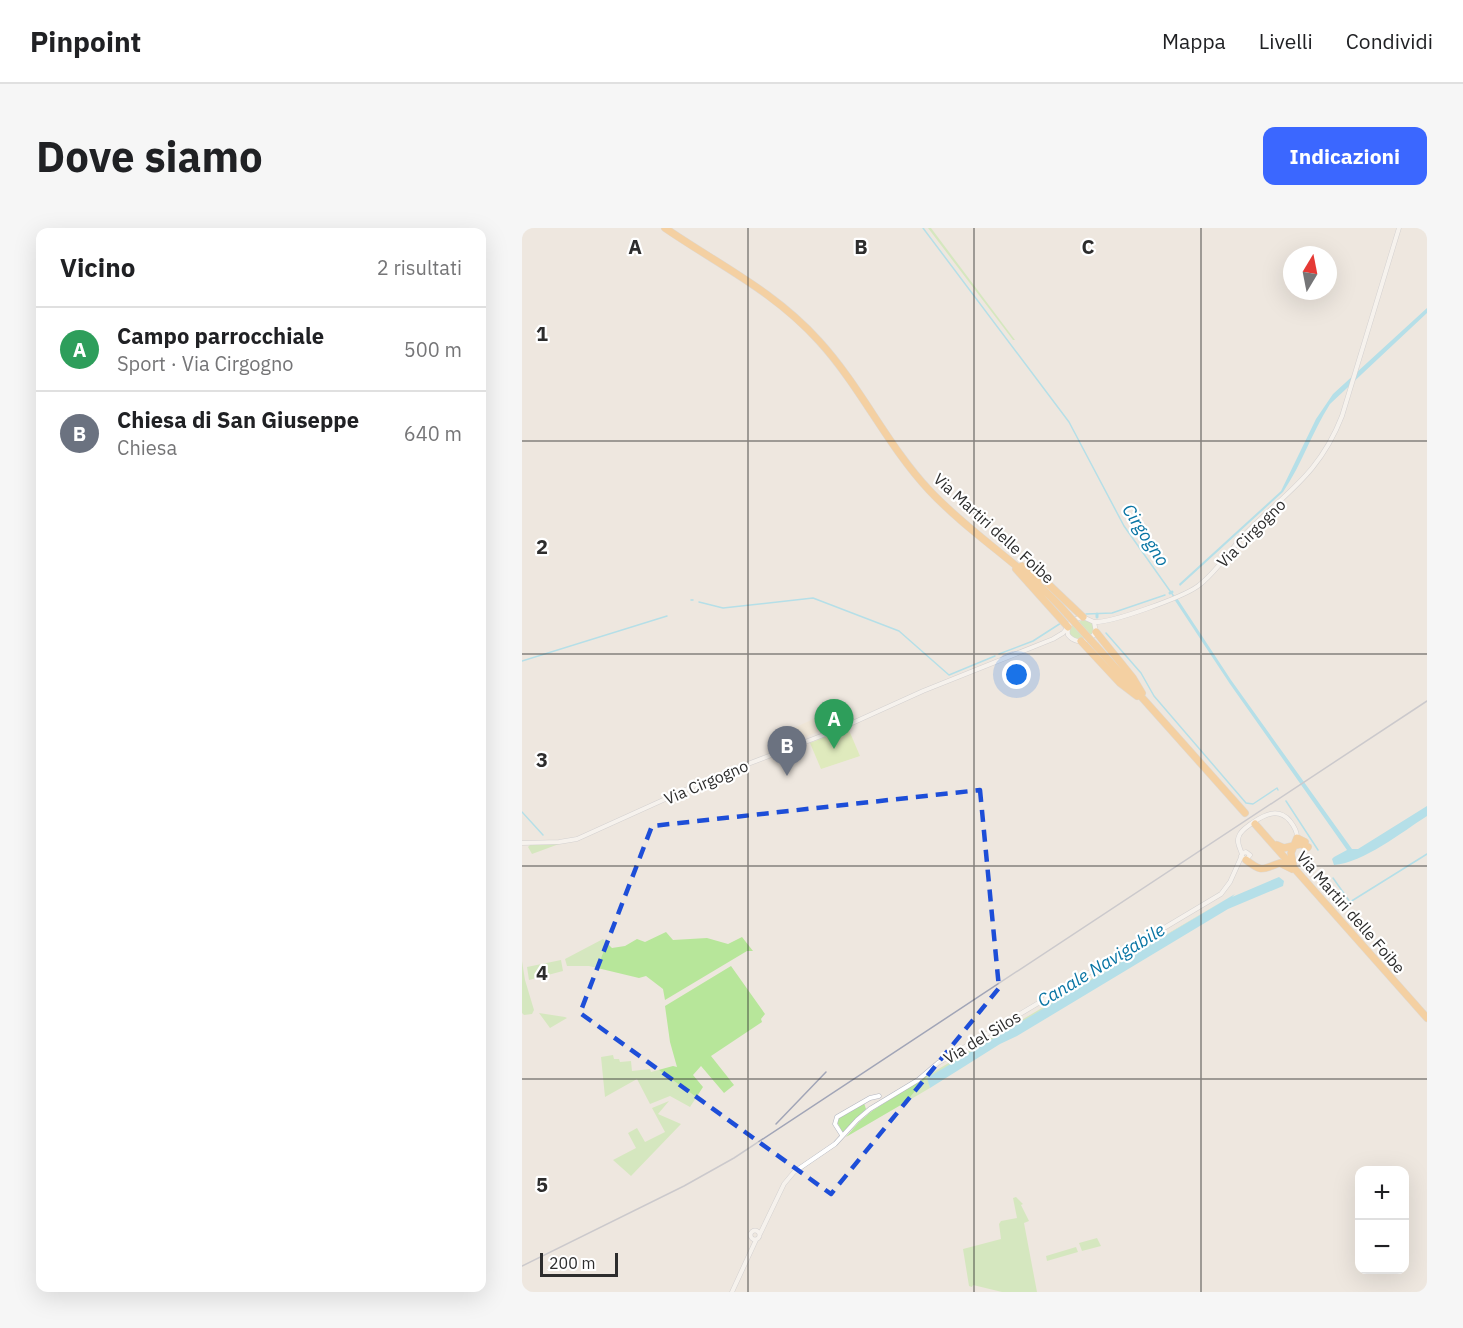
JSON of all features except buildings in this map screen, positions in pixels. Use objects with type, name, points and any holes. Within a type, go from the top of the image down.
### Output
[{"type":"highway","name":"Via Martiri delle Foibe","points":[[665,228],[753,283],[802,324],[838,364],[892,444],[919,479],[954,514],[1040,585],[1245,813]]},
{"type":"highway","points":[[1009,559],[1036,574],[1083,617]]},
{"type":"highway","points":[[1009,559],[1068,627]]},
{"type":"highway","points":[[1096,630],[1133,678],[1147,703]]},
{"type":"highway","points":[[1081,641],[1120,683],[1147,703]]},
{"type":"highway","name":"Via Martiri delle Foibe","points":[[1255,824],[1427,1018]]},
{"type":"highway","points":[[1267,838],[1284,848],[1301,843]]},
{"type":"highway","points":[[1267,838],[1276,854],[1269,868]]},
{"type":"highway","points":[[1301,843],[1291,853],[1291,861],[1301,876]]},
{"type":"highway","points":[[1246,858],[1257,869],[1284,864],[1301,876]]},
{"type":"street","name":"Via Cirgogno","points":[[1094,622],[1104,621],[1172,598],[1202,582],[1244,536],[1308,475],[1332,439],[1349,392],[1399,228]]},
{"type":"street","points":[[1083,617],[1094,622],[1096,630],[1091,638],[1081,641],[1072,640],[1068,635],[1068,627],[1072,621],[1083,617]]},
{"type":"street","name":"Via Cirgogno","points":[[1096,630],[1104,621]]},
{"type":"street","name":"Via Cirgogno","points":[[522,843],[577,839],[714,777],[839,729],[928,689],[1053,639],[1068,627]]},
{"type":"street","name":"Via Cirgogno","points":[[1053,639],[1072,640]]},
{"type":"street","points":[[1246,858],[1239,845],[1240,833],[1271,813],[1287,818],[1301,843]]},
{"type":"street","name":"Via del Silos","points":[[758,1232],[784,1184],[792,1174],[827,1150],[870,1109],[918,1080],[938,1063],[1221,894],[1230,882],[1238,864],[1246,858]]},
{"type":"street","points":[[842,1136],[835,1124],[837,1117],[864,1101],[879,1096]]},
{"type":"street","points":[[864,1101],[870,1109]]},
{"type":"street","points":[[732,1292],[752,1246],[754,1239],[751,1233],[758,1232],[759,1238],[754,1239]]},
{"type":"highlighted area","points":[[980,790],[999,988],[831,1194],[580,1013],[652,826]]},
{"type":"shaded area","points":[[816,718],[821,730],[815,733],[795,741],[787,731]]},
{"type":"green space","points":[[928,228],[931,228],[1015,340],[1013,340]]},
{"type":"green space","points":[[1085,619],[1093,624],[1093,633],[1084,639],[1074,639],[1070,635],[1070,626]]},
{"type":"green space","points":[[848,728],[860,756],[821,769],[810,743]]},
{"type":"green space","points":[[559,844],[532,854],[528,847],[530,845]]},
{"type":"green space","points":[[1235,894],[928,1078],[930,1088],[846,1137],[872,1111],[930,1074]]},
{"type":"green space","points":[[666,932],[673,940],[707,938],[728,944],[742,937],[753,951],[747,951],[665,1000],[663,989],[646,976],[639,978],[589,966],[567,966],[565,959],[603,939],[612,948],[625,946],[637,939],[645,942]]},
{"type":"green space","points":[[561,960],[563,971],[529,980],[527,967]]},
{"type":"green space","points":[[522,961],[534,1010],[532,1014],[524,1015],[522,1013]]},
{"type":"green space","points":[[731,966],[765,1014],[761,1019],[762,1022],[711,1056],[734,1085],[724,1093],[701,1066],[693,1075],[703,1087],[690,1107],[670,1096],[650,1104],[637,1079],[605,1097],[601,1057],[613,1055],[614,1059],[619,1059],[620,1062],[631,1061],[632,1071],[650,1069],[651,1072],[677,1067],[670,1042],[665,1006]]},
{"type":"green space","points":[[539,1013],[565,1017],[567,1018],[550,1028]]},
{"type":"green space","points":[[669,1101],[658,1114],[681,1124],[631,1176],[613,1160],[636,1148],[628,1133],[637,1128],[645,1142],[665,1132],[652,1108]]},
{"type":"green space","points":[[864,1103],[866,1109],[843,1133],[837,1122],[838,1118]]},
{"type":"green space","points":[[1016,1197],[1023,1204],[1021,1205],[1029,1221],[1024,1223],[1037,1292],[1002,1292],[969,1286],[963,1249],[1001,1239],[999,1224],[1001,1221],[1017,1218],[1013,1198]]},
{"type":"green space","points":[[1097,1238],[1101,1246],[1082,1251],[1079,1243]]},
{"type":"green space","points":[[1076,1247],[1078,1252],[1047,1261],[1046,1256]]},
{"type":"water","points":[[1427,308],[1427,313],[1330,404],[1283,492],[1180,586],[1179,584],[1281,491],[1316,419],[1333,394]]},
{"type":"water","points":[[1177,598],[1231,680],[1352,849],[1358,849],[1427,806],[1427,816],[1370,853],[1334,865],[1332,859],[1347,850],[1230,684],[1174,599]]},
{"type":"water","points":[[1279,877],[1284,881],[1283,886],[1228,909],[930,1088],[927,1078],[1235,894],[1232,897]]},
{"type":"waterway","name":"Cirgogno","points":[[923,228],[1069,422],[1124,526],[1175,598]]},
{"type":"waterway","points":[[1086,614],[1112,613],[1165,595]]},
{"type":"waterway","points":[[699,602],[723,608],[813,598],[899,631],[949,675],[995,656]]},
{"type":"waterway","points":[[522,661],[667,616]]},
{"type":"waterway","points":[[999,654],[1033,641],[1061,623]]},
{"type":"waterway","points":[[1106,633],[1141,673],[1154,696],[1246,803],[1253,804],[1277,788],[1278,790]]},
{"type":"waterway","points":[[1286,801],[1318,850]]},
{"type":"waterway","points":[[522,812],[543,835]]},
{"type":"waterway","points":[[1333,878],[1350,902],[1427,854]]},
{"type":"railway","points":[[522,1266],[684,1186],[734,1158],[1427,701]]},
{"type":"railway","points":[[776,1124],[826,1072]]},
{"type":"place","name":"Campo parrocchiale","points":[[834,749]]},
{"type":"place","name":"Chiesa di San Giuseppe","points":[[787,776]]},
{"type":"water label","name":"Canale Navigabile","points":[[1101,965]]}]
